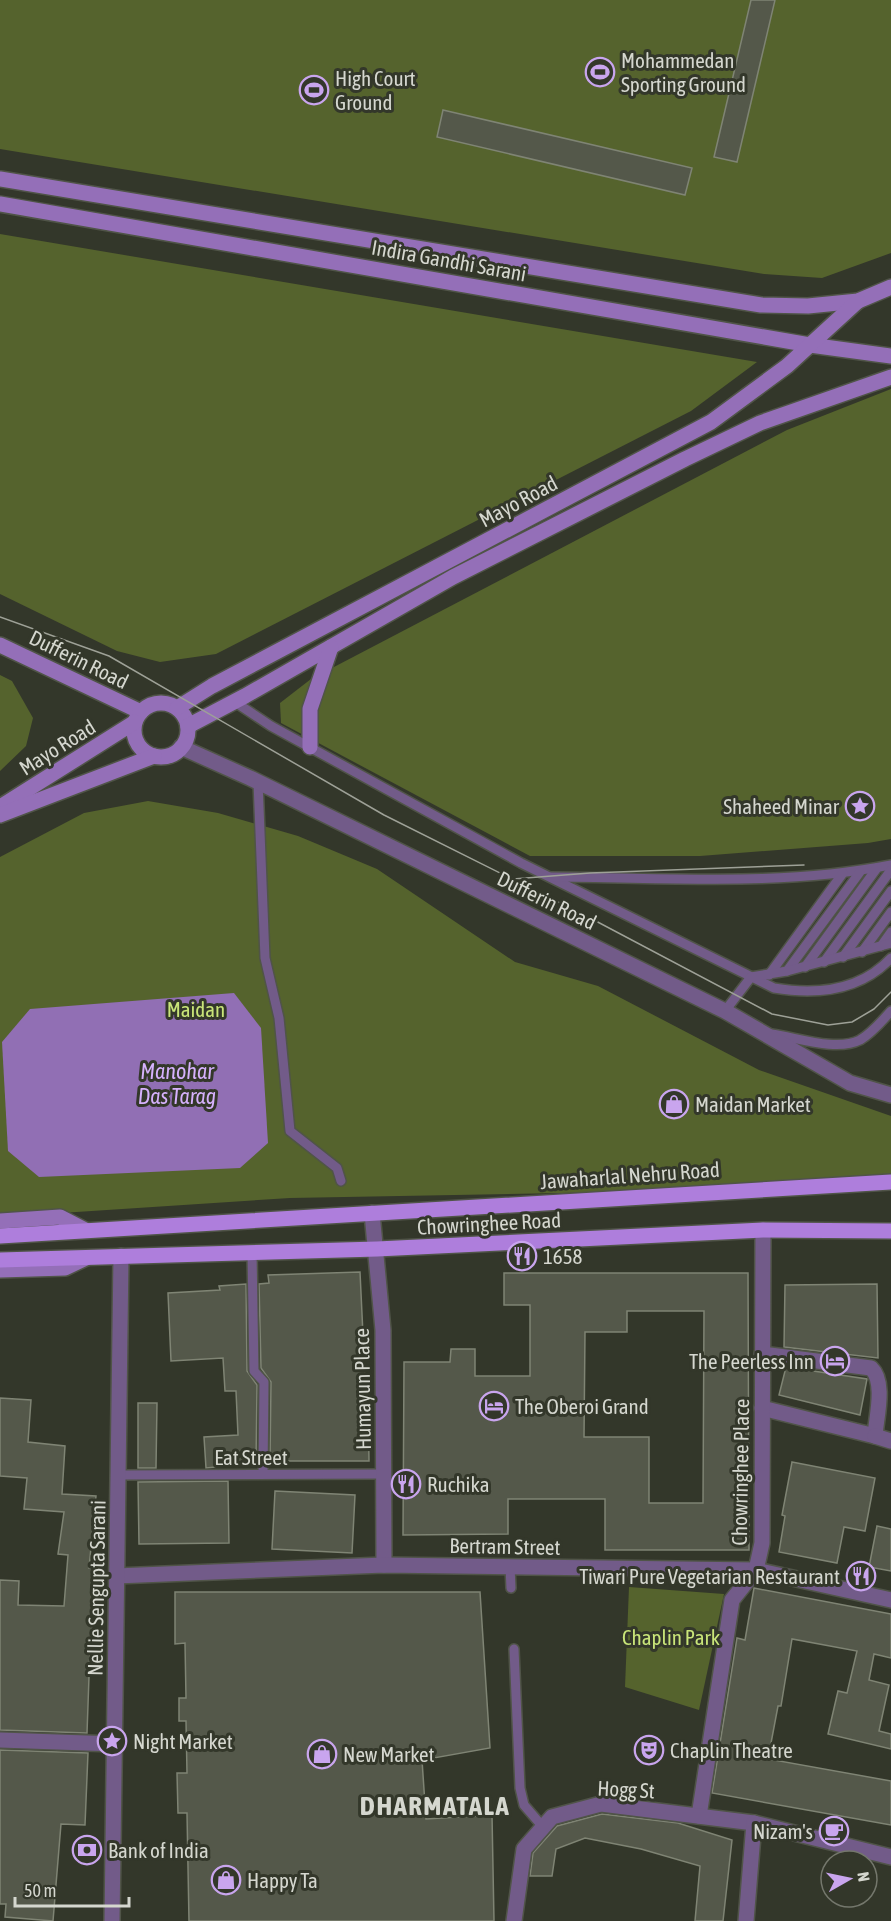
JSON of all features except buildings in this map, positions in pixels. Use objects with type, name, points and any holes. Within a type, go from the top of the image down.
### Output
[{"type":"main road","name":"Indira Gandhi Sarani","points":[[0,179],[761,305],[808,306],[858,301]]},
{"type":"main road","name":"Indira Gandhi Sarani","points":[[0,204],[810,345],[891,356]]},
{"type":"main road","points":[[858,301],[891,287]]},
{"type":"main road","name":"Mayo Road","points":[[177,708],[212,686],[711,422],[810,345],[858,301]]},
{"type":"main road","name":"Mayo Road","points":[[188,726],[235,702],[453,578],[685,459],[759,423],[891,377]]},
{"type":"main road","name":"Dufferin Road","points":[[0,645],[138,717]]},
{"type":"main road","points":[[310,747],[310,709],[331,647]]},
{"type":"main road","points":[[0,815],[154,756],[169,756],[186,741],[188,726],[177,708],[161,703],[153,704],[138,717],[137,741],[141,748],[154,756]]},
{"type":"main road","name":"Mayo Road","points":[[0,807],[138,717]]},
{"type":"main road","name":"Jawaharlal Nehru Road","points":[[372,1213],[891,1182]]},
{"type":"main road","points":[[0,1236],[372,1213]]},
{"type":"main road","points":[[0,1221],[60,1217],[85,1230]]},
{"type":"main road","name":"Chowringhee Road","points":[[0,1260],[377,1249],[763,1230],[891,1231]]},
{"type":"main road","points":[[0,1270],[65,1268],[88,1257]]},
{"type":"street","name":"Dufferin Road","points":[[181,747],[258,782],[724,1011],[850,1083],[891,1095]]},
{"type":"street","name":"Humayun Place","points":[[372,1213],[383,1330],[384,1565]]},
{"type":"street","name":"Chowringhee Place","points":[[756,1570],[762,1543],[763,1230]]},
{"type":"street","name":"Nellie Sengupta Sarani","points":[[112,1921],[121,1256]]},
{"type":"street","points":[[762,1354],[871,1368],[875,1372],[878,1385],[875,1436]]},
{"type":"street","points":[[762,1408],[891,1441]]},
{"type":"street","name":"Bertram Street","points":[[116,1576],[384,1565],[756,1570],[891,1600]]},
{"type":"street","points":[[699,1816],[732,1600],[756,1570]]},
{"type":"street","points":[[0,1740],[114,1744]]},
{"type":"street","name":"Hogg St","points":[[547,1822],[601,1804],[754,1823]]},
{"type":"street","points":[[514,1921],[524,1849],[547,1822]]},
{"type":"street","points":[[746,1921],[754,1823],[891,1857]]},
{"type":"lane","points":[[235,702],[271,726],[549,877],[774,988],[799,992],[829,992],[863,979],[891,958]]},
{"type":"lane","points":[[258,782],[265,958],[279,1018],[290,1131],[336,1168],[341,1181]]},
{"type":"lane","points":[[549,877],[665,877],[762,881],[860,872],[891,865]]},
{"type":"lane","points":[[805,967],[877,868]]},
{"type":"lane","points":[[824,962],[891,870]]},
{"type":"lane","points":[[787,971],[860,872]]},
{"type":"lane","points":[[769,975],[843,873]]},
{"type":"lane","points":[[843,957],[891,891]]},
{"type":"lane","points":[[862,952],[891,912]]},
{"type":"lane","points":[[881,946],[891,932]]},
{"type":"lane","points":[[724,1011],[751,977],[805,967],[891,943]]},
{"type":"lane","points":[[762,1033],[831,1043],[852,1043],[874,1030],[891,1011]]},
{"type":"lane","points":[[252,1252],[254,1371],[264,1382],[263,1474]]},
{"type":"lane","name":"Eat Street","points":[[119,1475],[384,1474]]},
{"type":"lane","points":[[510,1567],[511,1588]]},
{"type":"lane","points":[[514,1649],[520,1788],[524,1805],[547,1822]]},
{"type":"green space","points":[[0,0],[891,0],[891,253],[822,278],[764,274],[0,149]]},
{"type":"green space","points":[[0,234],[757,362],[691,411],[216,654],[160,662],[117,651],[0,594]]},
{"type":"green space","points":[[891,389],[891,839],[868,843],[700,856],[530,856],[281,723],[280,703],[311,679],[787,430]]},
{"type":"green space","points":[[0,675],[12,681],[33,718],[26,746],[0,771]]},
{"type":"green space","name":"Maidan","points":[[148,801],[218,813],[298,836],[377,869],[515,962],[598,986],[759,1070],[891,1116],[891,1187],[290,1198],[0,1217],[0,857],[84,813]]},
{"type":"green space","name":"Chaplin Park","points":[[629,1587],[724,1594],[699,1710],[625,1687]]},
{"type":"water","name":"Manohar Das Tarag","points":[[234,993],[261,1028],[268,1143],[240,1168],[39,1177],[8,1151],[2,1042],[30,1009]]},
{"type":"tram line","points":[[0,617],[109,656],[384,815],[592,919],[772,1014],[828,1025],[852,1022],[874,1009],[891,992]]},
{"type":"tram line","points":[[513,879],[590,873],[804,865]]},
{"type":"place","name":"Mohammedan Sporting Ground","points":[[600,72]]},
{"type":"place","name":"High Court Ground","points":[[314,90]]},
{"type":"place","name":"Shaheed Minar","points":[[860,806]]},
{"type":"place","name":"Maidan Market","points":[[674,1104]]},
{"type":"place","name":"1658","points":[[522,1256]]},
{"type":"place","name":"The Peerless Inn","points":[[835,1361]]},
{"type":"place","name":"The Oberoi Grand","points":[[494,1406]]},
{"type":"place","name":"Ruchika","points":[[406,1484]]},
{"type":"place","name":"Tiwari Pure Vegetarian Restaurant","points":[[861,1576]]},
{"type":"place","name":"Night Market","points":[[112,1741]]},
{"type":"place","name":"Chaplin Theatre","points":[[649,1750]]},
{"type":"place","name":"New Market","points":[[322,1754]]},
{"type":"place","name":"Nizam's","points":[[834,1831]]},
{"type":"place","name":"Bank of India","points":[[87,1850]]},
{"type":"place","name":"Happy Ta","points":[[226,1880]]},
{"type":"district","name":"DHARMATALA","points":[[435,1805]]}]
